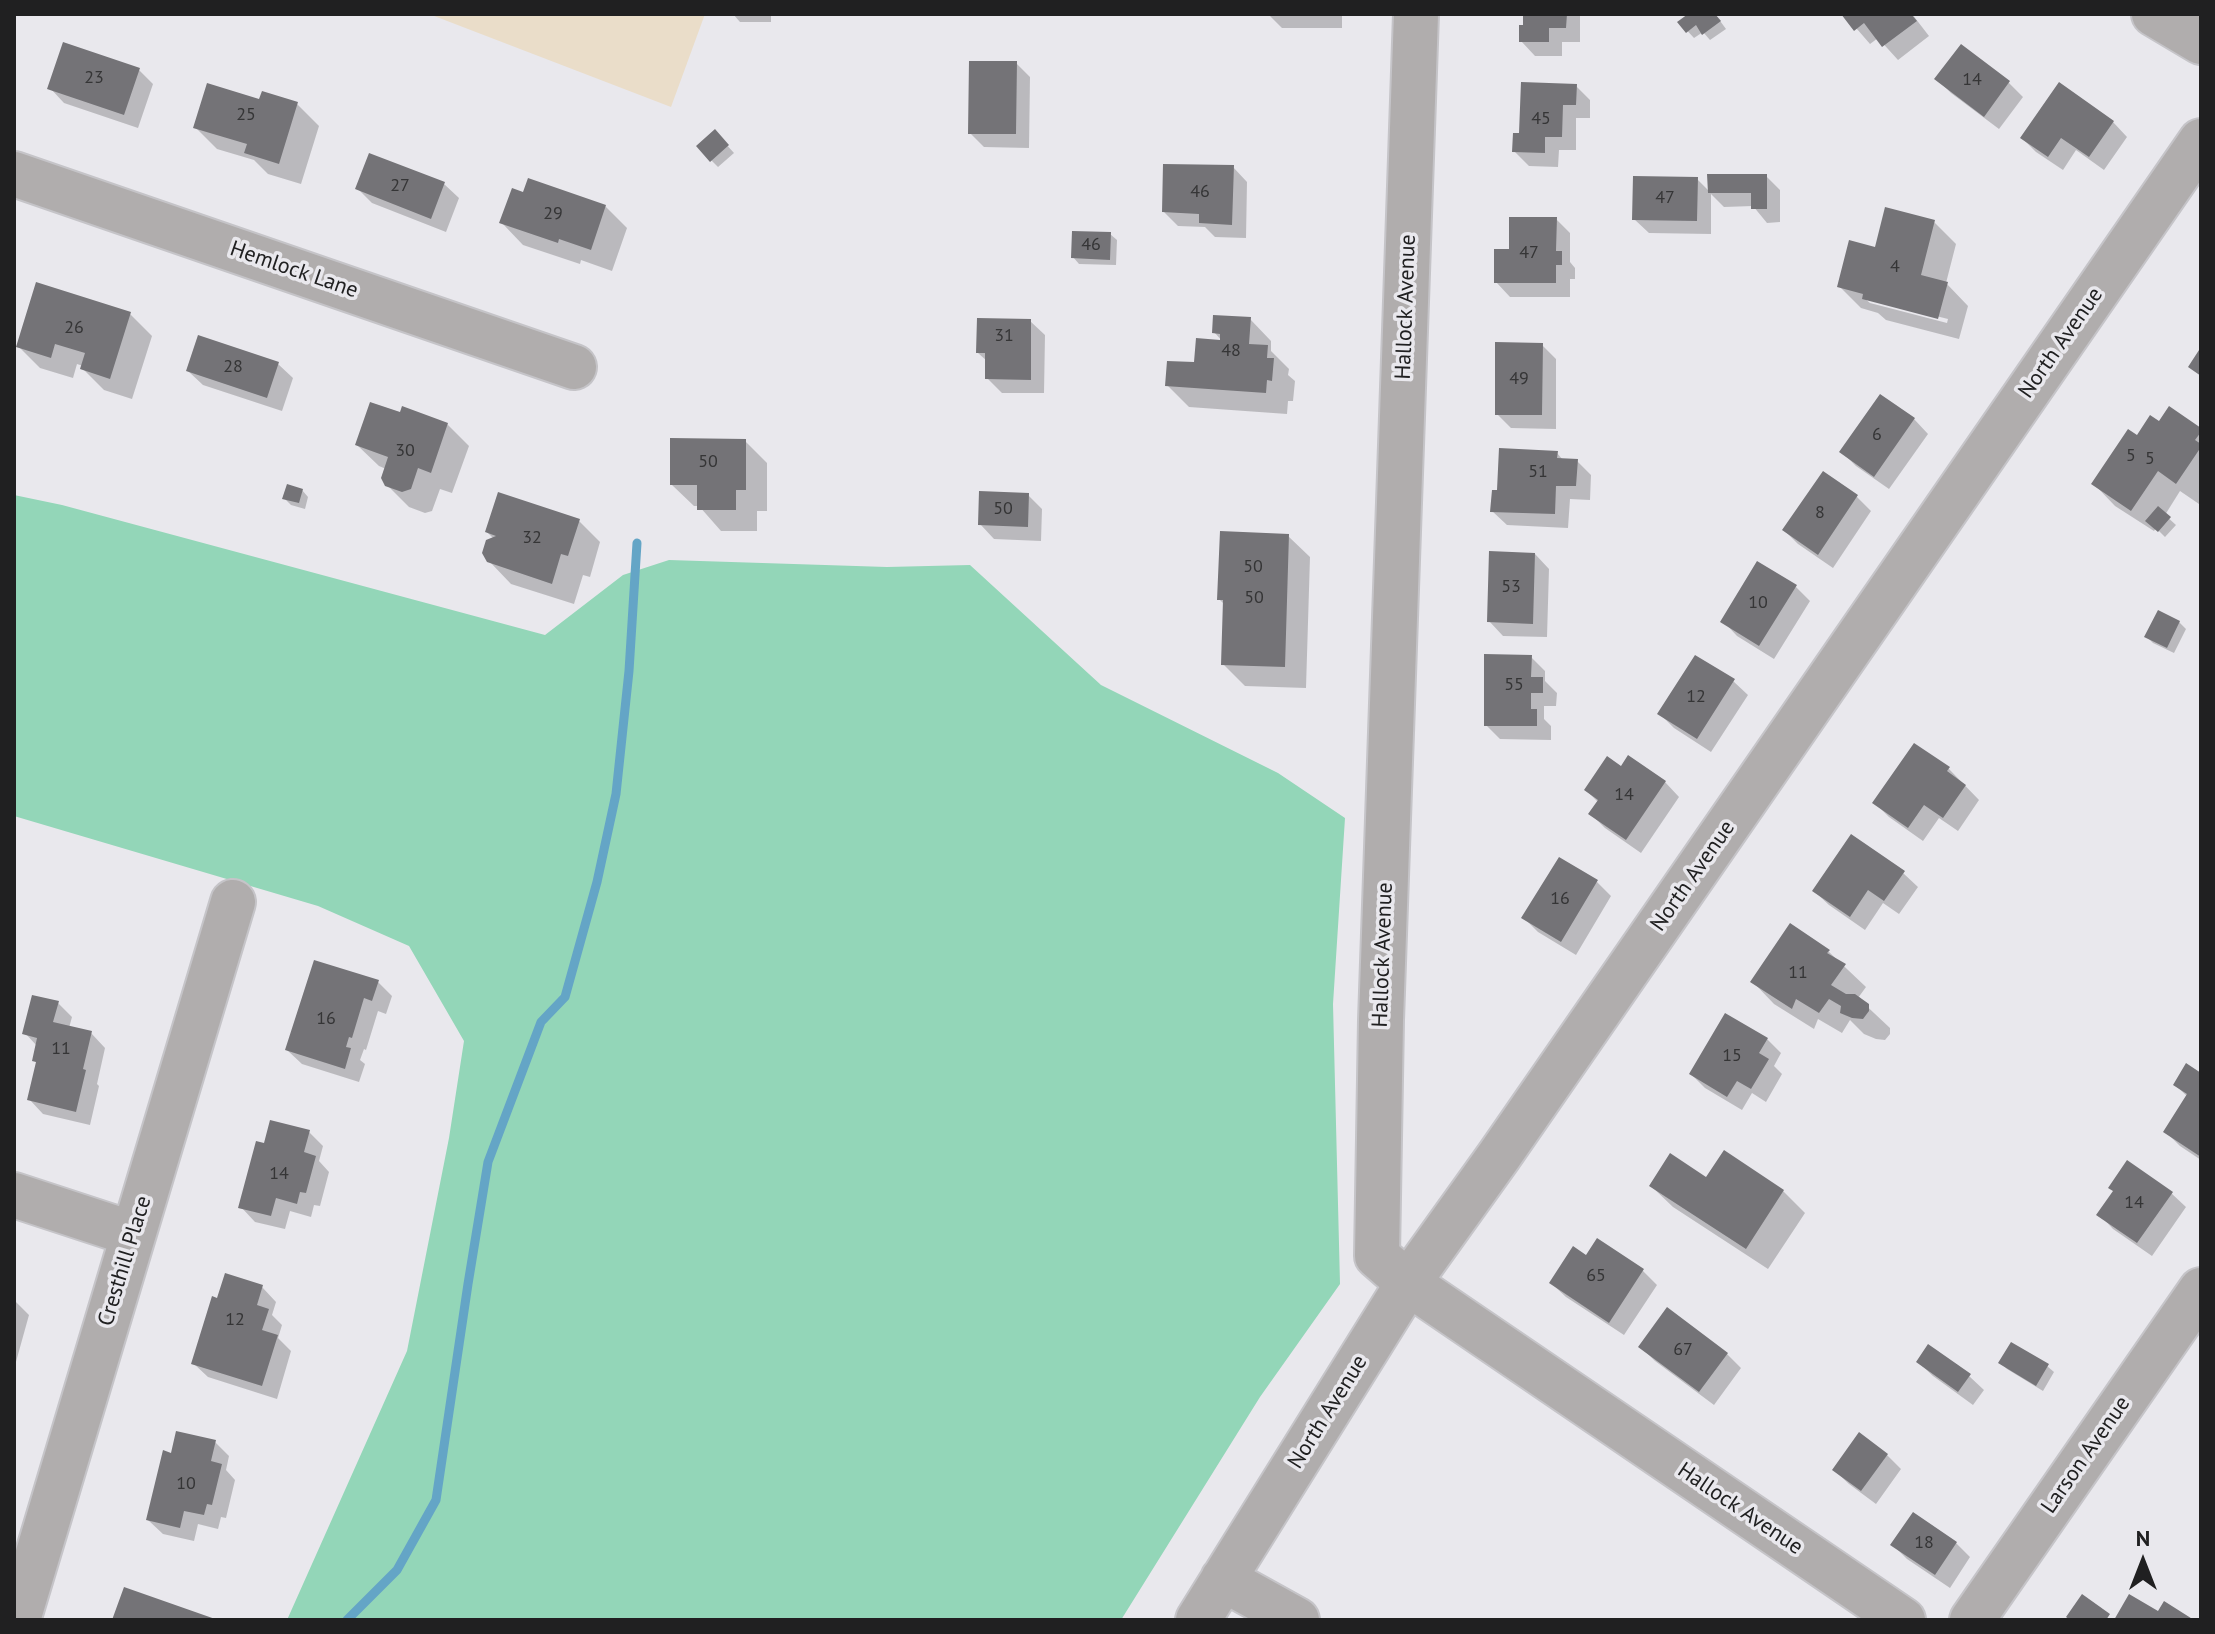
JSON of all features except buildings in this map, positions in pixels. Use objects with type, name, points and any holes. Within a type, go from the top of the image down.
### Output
[{"type":"street","name":"Hallock Avenue","points":[[1416,14],[1381,1020],[1377,1256],[1408,1283],[1903,1620]]},
{"type":"street","points":[[2154,14],[2201,42]]},
{"type":"street","name":"North Avenue","points":[[1198,1620],[1408,1283],[2201,141]]},
{"type":"street","name":"Hemlock Lane","points":[[14,174],[574,367]]},
{"type":"street","name":"Cresthill Place","points":[[18,1620],[233,902]]},
{"type":"street","points":[[14,1195],[133,1234]]},
{"type":"street","name":"Larson Avenue","points":[[1972,1620],[2201,1290]]},
{"type":"street","points":[[1223,1579],[1297,1620]]},
{"type":"shaded area","points":[[429,14],[705,14],[671,107]]},
{"type":"green space","points":[[14,495],[62,505],[545,635],[623,575],[669,560],[887,567],[970,565],[1101,685],[1278,773],[1345,818],[1333,1004],[1340,1284],[1260,1397],[1121,1620],[287,1620],[407,1351],[449,1138],[464,1041],[409,946],[318,906],[14,816]]},
{"type":"waterway","points":[[347,1620],[397,1570],[436,1500],[488,1162],[541,1022],[565,997],[597,882],[616,794],[629,671],[637,543]]}]
